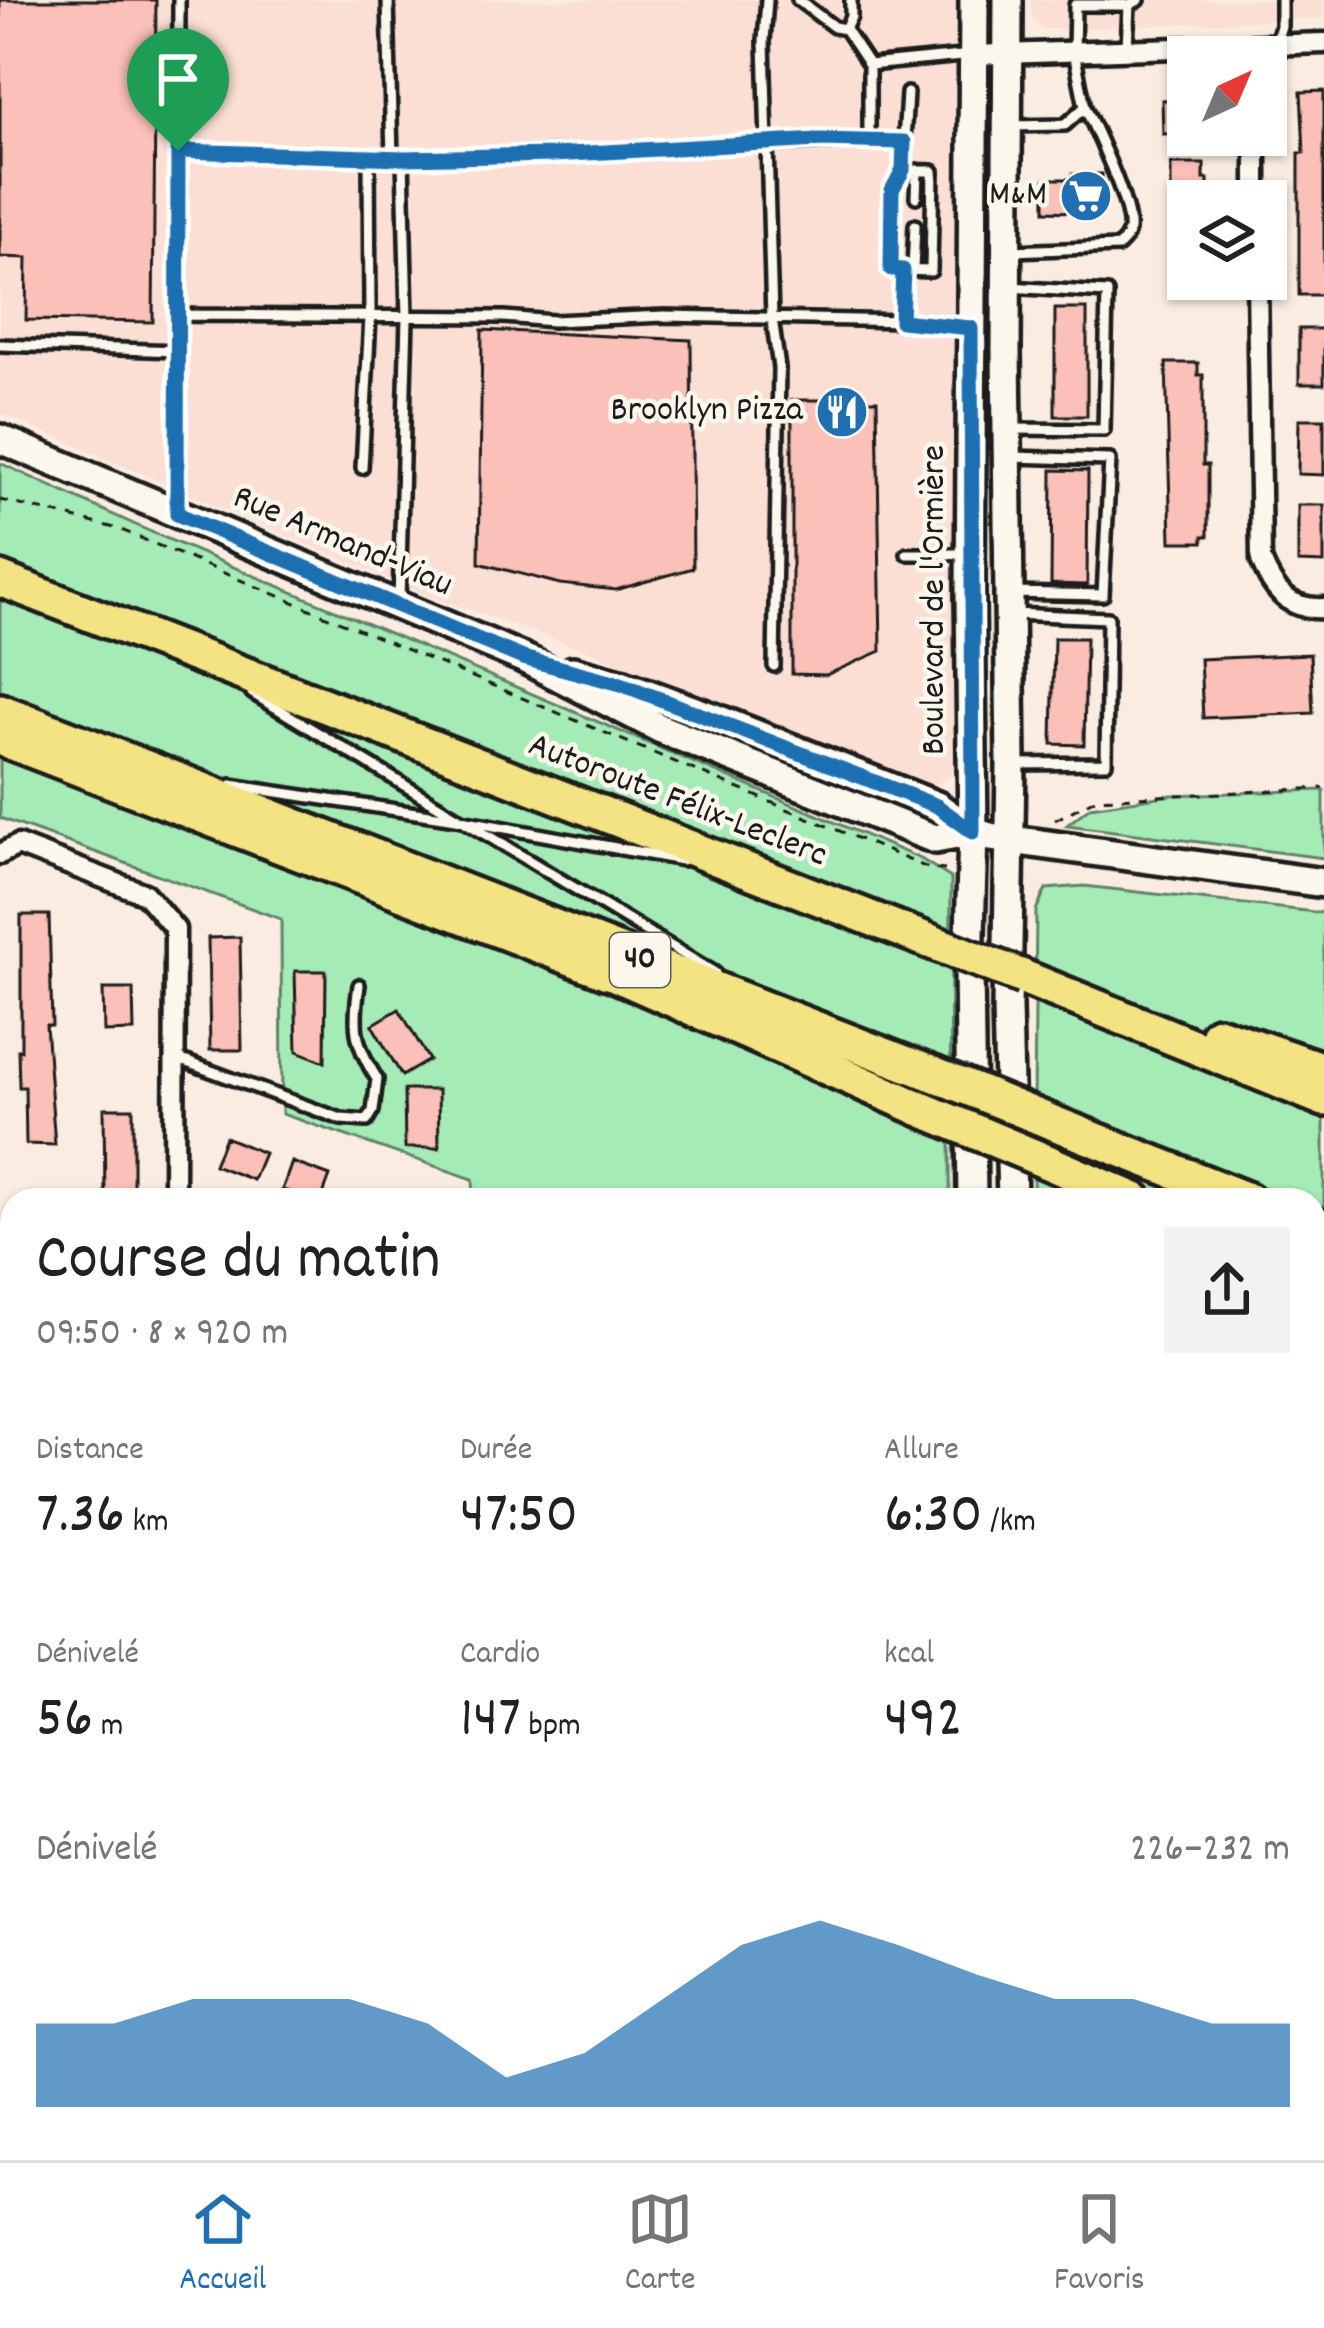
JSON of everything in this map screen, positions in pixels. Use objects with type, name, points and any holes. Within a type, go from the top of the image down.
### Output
[{"type":"highway","name":"Autoroute Félix-Leclerc","points":[[0,578],[1324,1099]]},
{"type":"highway","name":"40","points":[[0,711],[348,843],[1218,1188]]},
{"type":"highway","points":[[0,738],[608,972],[1108,1188]]},
{"type":"highway","points":[[348,843],[608,972]]},
{"type":"highway","points":[[1023,977],[1073,986],[1324,1070]]},
{"type":"main road","name":"Boulevard de l'Ormière","points":[[972,1188],[974,0]]},
{"type":"main road","name":"Boulevard de l'Ormière","points":[[1008,0],[1011,841],[1007,1008],[1012,1188]]},
{"type":"main road","name":"Rue Armand-Viau","points":[[0,439],[523,658],[621,684],[717,718],[937,806],[973,832],[1324,883]]},
{"type":"street","points":[[1287,47],[1324,43]]},
{"type":"street","points":[[973,55],[1167,50]]},
{"type":"street","points":[[1257,300],[1262,560],[1270,583],[1282,597],[1299,607],[1324,608]]},
{"type":"street","points":[[0,854],[18,845],[145,894],[175,929],[178,1188]]},
{"type":"lane","points":[[177,514],[179,0]]},
{"type":"lane","points":[[388,0],[406,318],[398,604]]},
{"type":"lane","points":[[766,0],[772,318],[779,368],[774,667]]},
{"type":"lane","points":[[798,0],[834,27],[845,29],[869,64],[869,141]]},
{"type":"lane","points":[[845,29],[851,0]]},
{"type":"lane","points":[[1273,36],[1281,26],[1281,0]]},
{"type":"lane","points":[[1007,251],[1118,247],[1127,238],[1130,226],[1118,188],[1085,106],[1074,52],[1075,2],[1134,2],[1127,50]]},
{"type":"lane","points":[[869,64],[973,55]]},
{"type":"lane","points":[[903,170],[933,171],[931,271],[891,269],[892,190],[903,170],[907,93]]},
{"type":"lane","points":[[1009,126],[1065,125],[1085,106]]},
{"type":"lane","points":[[178,151],[398,158],[904,142]]},
{"type":"lane","points":[[362,468],[370,317],[369,158]]},
{"type":"lane","points":[[916,197],[917,170]]},
{"type":"lane","points":[[901,321],[915,224]]},
{"type":"lane","points":[[1006,287],[1107,293],[1104,430],[1008,443]]},
{"type":"lane","points":[[178,315],[772,318],[971,328]]},
{"type":"lane","points":[[0,345],[178,351]]},
{"type":"lane","points":[[1008,443],[1110,460],[1103,595],[1011,603]]},
{"type":"lane","points":[[907,554],[970,554]]},
{"type":"lane","points":[[1011,603],[1108,618],[1106,763],[1011,764]]},
{"type":"lane","points":[[185,652],[797,1022]]},
{"type":"lane","points":[[178,777],[456,819],[745,872]]},
{"type":"lane","points":[[176,1058],[341,1119],[367,1121],[374,1111],[377,1079],[360,1053],[354,1022],[359,985]]},
{"type":"path","points":[[0,500],[119,529],[928,868],[971,874]]},
{"type":"path","points":[[1051,823],[1095,799],[1324,788]]},
{"type":"shaded area","points":[[0,0],[958,0],[956,767],[952,775],[935,786],[921,784],[918,788],[594,653],[426,595],[0,413]]},
{"type":"shaded area","points":[[1031,0],[1324,0],[1324,18],[1043,30],[1032,19]]},
{"type":"green space","points":[[0,463],[151,532],[921,859],[951,878],[950,1188],[473,1188],[473,1179],[282,1114],[281,919],[0,818]]},
{"type":"green space","points":[[1324,790],[1324,858],[1067,825],[1090,807],[1172,795]]},
{"type":"green space","points":[[1084,886],[1324,913],[1324,1188],[1033,1188],[1036,910],[1046,889]]},
{"type":"building","points":[[0,0],[156,0],[153,322],[26,320],[27,258],[0,257]]},
{"type":"building","points":[[1324,91],[1324,295],[1299,295],[1299,153],[1304,153],[1301,92]]},
{"type":"building","points":[[1162,100],[1167,100],[1167,134],[1163,134]]},
{"type":"building","points":[[1171,164],[1204,164],[1204,179],[1208,179],[1208,180],[1171,180]]},
{"type":"building","points":[[1073,174],[1102,174],[1102,213],[1045,211],[1045,179],[1073,179]]},
{"type":"building","points":[[1055,309],[1087,309],[1087,416],[1055,416]]},
{"type":"building","points":[[1299,329],[1324,329],[1324,384],[1299,384]]},
{"type":"building","points":[[482,330],[691,340],[693,568],[616,590],[560,584],[479,563]]},
{"type":"building","points":[[1166,363],[1198,363],[1198,375],[1203,375],[1208,536],[1203,536],[1203,542],[1171,542]]},
{"type":"building","points":[[792,400],[877,400],[881,651],[826,675],[792,674]]},
{"type":"building","points":[[1299,419],[1324,419],[1324,475],[1298,474]]},
{"type":"building","points":[[1052,470],[1088,471],[1087,585],[1051,584]]},
{"type":"building","points":[[1298,505],[1324,505],[1324,563],[1298,562]]},
{"type":"building","points":[[1054,638],[1086,638],[1084,745],[1052,744]]},
{"type":"building","points":[[1310,654],[1313,713],[1203,718],[1200,659]]},
{"type":"building","points":[[21,915],[49,915],[52,1025],[46,1025],[55,1145],[26,1144],[25,1087],[19,1087],[18,1050]]},
{"type":"building","points":[[240,937],[242,1050],[210,1050],[208,938]]},
{"type":"building","points":[[295,971],[326,971],[325,1062],[297,1051]]},
{"type":"building","points":[[103,989],[133,989],[134,1031],[104,1032]]},
{"type":"building","points":[[399,1009],[429,1060],[402,1076],[372,1025]]},
{"type":"building","points":[[404,1090],[438,1090],[439,1148],[405,1148]]},
{"type":"building","points":[[104,1108],[133,1108],[133,1188],[105,1188]]},
{"type":"building","points":[[225,1137],[264,1153],[253,1180],[214,1165]]},
{"type":"building","points":[[292,1162],[330,1176],[326,1188],[283,1188]]},
{"type":"place","name":"M&M","points":[[1086,196]]},
{"type":"place","name":"Brooklyn Pizza","points":[[842,412]]},
{"type":"route","points":[[818,140],[904,142],[903,170],[892,190],[891,269],[903,270],[901,321],[971,328],[973,832],[937,806],[717,718],[621,684],[523,658],[177,514],[178,151],[404,158],[608,153],[818,140]]}]
